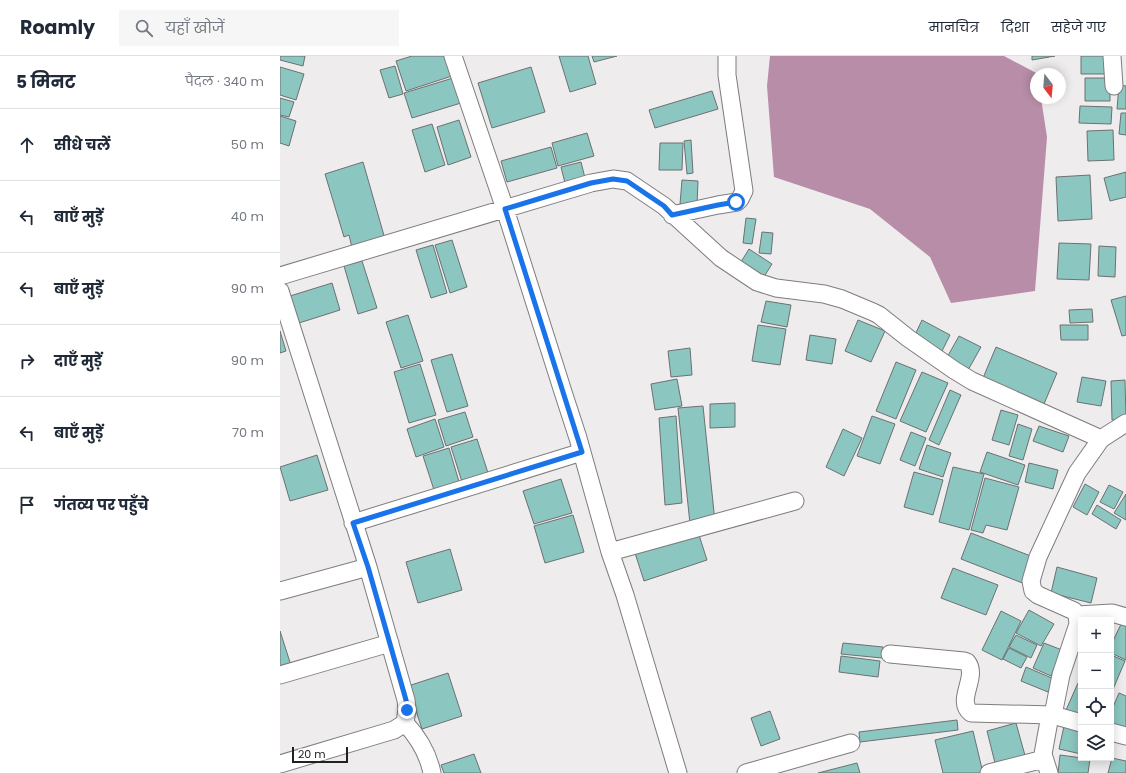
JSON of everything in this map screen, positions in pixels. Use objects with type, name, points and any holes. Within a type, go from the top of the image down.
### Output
[{"type":"street","points":[[453,56],[505,209],[582,452],[610,552],[625,595],[678,773]]},
{"type":"street","points":[[672,215],[736,202],[743,195],[744,191],[727,74],[726,56]]},
{"type":"street","points":[[1112,56],[1114,86]]},
{"type":"street","points":[[280,276],[591,183],[613,179],[627,181],[664,206],[672,215],[721,258],[758,282],[776,288],[806,291],[842,299],[873,312],[908,338],[972,381],[1102,439]]},
{"type":"street","points":[[280,291],[368,567],[406,700],[407,710],[405,723],[394,730],[280,764]]},
{"type":"street","points":[[989,773],[1046,766],[1044,747],[1049,721],[1053,715],[1061,675],[1078,624],[1077,615],[1074,611],[1038,595],[1033,591],[1031,581],[1038,557],[1077,472],[1102,439],[1126,423]]},
{"type":"street","points":[[353,523],[582,452]]},
{"type":"street","points":[[610,552],[795,501]]},
{"type":"street","points":[[280,591],[368,567]]},
{"type":"street","points":[[1077,615],[1112,614],[1126,617]]},
{"type":"street","points":[[280,675],[390,643]]},
{"type":"street","points":[[890,654],[967,662],[971,672],[965,700],[966,707],[971,712],[1053,715],[1078,722]]},
{"type":"street","points":[[405,723],[419,738],[424,746],[432,773]]},
{"type":"street","points":[[1114,733],[1126,736]]},
{"type":"street","points":[[746,773],[851,743]]},
{"type":"shaded area","points":[[770,56],[1004,56],[1030,70],[1030,104],[1042,104],[1047,137],[1035,291],[951,303],[930,257],[870,209],[774,177],[767,86]]},
{"type":"building","points":[[280,56],[305,56],[303,66],[280,60]]},
{"type":"building","points":[[412,56],[449,56],[455,75],[406,91],[396,61]]},
{"type":"building","points":[[559,56],[588,56],[596,84],[570,92]]},
{"type":"building","points":[[592,56],[617,56],[594,62]]},
{"type":"building","points":[[1032,56],[1055,56],[1032,60]]},
{"type":"building","points":[[1081,56],[1111,56],[1111,74],[1081,74]]},
{"type":"building","points":[[395,66],[403,94],[389,98],[380,70]]},
{"type":"building","points":[[280,67],[304,74],[296,100],[280,95]]},
{"type":"building","points":[[531,67],[545,112],[492,128],[478,83]]},
{"type":"building","points":[[453,78],[461,103],[412,118],[404,93]]},
{"type":"building","points":[[1085,78],[1110,78],[1110,101],[1085,101]]},
{"type":"building","points":[[1119,85],[1126,86],[1126,109],[1117,109]]},
{"type":"building","points":[[712,91],[718,109],[655,128],[649,110]]},
{"type":"building","points":[[280,98],[294,102],[289,117],[280,115]]},
{"type":"building","points":[[1080,106],[1112,107],[1111,124],[1079,123]]},
{"type":"building","points":[[1121,113],[1126,113],[1126,135],[1119,134]]},
{"type":"building","points":[[280,116],[296,121],[289,146],[280,143]]},
{"type":"building","points":[[459,120],[471,157],[448,165],[437,127]]},
{"type":"building","points":[[432,124],[445,165],[425,172],[412,130]]},
{"type":"building","points":[[1113,130],[1114,160],[1088,161],[1087,131]]},
{"type":"building","points":[[587,133],[594,156],[558,166],[552,143]]},
{"type":"building","points":[[691,140],[693,173],[687,174],[684,141]]},
{"type":"building","points":[[660,143],[683,143],[682,170],[659,170]]},
{"type":"building","points":[[551,147],[557,168],[507,182],[501,161]]},
{"type":"building","points":[[363,162],[385,239],[352,248],[349,235],[344,237],[325,174]]},
{"type":"building","points":[[581,162],[586,182],[566,187],[561,167]]},
{"type":"building","points":[[1126,172],[1126,197],[1110,201],[1104,178]]},
{"type":"building","points":[[1090,175],[1092,219],[1058,221],[1056,177]]},
{"type":"building","points":[[682,180],[698,181],[697,205],[680,204]]},
{"type":"building","points":[[746,218],[756,219],[752,244],[743,243]]},
{"type":"building","points":[[762,232],[773,233],[771,254],[759,253]]},
{"type":"building","points":[[452,240],[467,287],[450,293],[435,245]]},
{"type":"building","points":[[1059,243],[1091,244],[1089,280],[1057,279]]},
{"type":"building","points":[[433,245],[447,293],[431,298],[416,250]]},
{"type":"building","points":[[1099,246],[1116,247],[1115,277],[1098,276]]},
{"type":"building","points":[[749,249],[772,264],[762,280],[739,265]]},
{"type":"building","points":[[362,261],[377,308],[358,314],[344,266]]},
{"type":"building","points":[[332,283],[340,310],[299,323],[290,296]]},
{"type":"building","points":[[1126,296],[1126,335],[1122,336],[1111,300]]},
{"type":"building","points":[[766,301],[791,305],[787,327],[761,322]]},
{"type":"building","points":[[1092,309],[1093,322],[1070,323],[1069,310]]},
{"type":"building","points":[[408,315],[423,361],[401,368],[386,322]]},
{"type":"building","points":[[858,320],[885,331],[871,362],[845,351]]},
{"type":"building","points":[[922,320],[950,335],[942,351],[914,337]]},
{"type":"building","points":[[758,325],[786,329],[780,365],[752,361]]},
{"type":"building","points":[[1060,325],[1088,325],[1088,340],[1061,340]]},
{"type":"building","points":[[280,331],[286,351],[280,353]]},
{"type":"building","points":[[810,335],[836,339],[832,364],[806,360]]},
{"type":"building","points":[[959,336],[981,347],[967,372],[945,361]]},
{"type":"building","points":[[996,347],[1057,373],[1044,404],[983,378]]},
{"type":"building","points":[[690,348],[692,375],[671,377],[668,351]]},
{"type":"building","points":[[452,354],[468,406],[447,412],[431,360]]},
{"type":"building","points":[[896,362],[916,370],[896,419],[876,411]]},
{"type":"building","points":[[420,364],[436,415],[409,423],[394,372]]},
{"type":"building","points":[[922,372],[948,383],[926,432],[900,421]]},
{"type":"building","points":[[1082,377],[1106,381],[1101,406],[1077,402]]},
{"type":"building","points":[[677,379],[682,406],[655,410],[651,384]]},
{"type":"building","points":[[1125,380],[1126,420],[1112,420],[1111,381]]},
{"type":"building","points":[[950,390],[961,395],[939,445],[929,440]]},
{"type":"building","points":[[735,403],[735,427],[710,428],[710,404]]},
{"type":"building","points":[[703,406],[715,522],[690,524],[678,408]]},
{"type":"building","points":[[1001,410],[1018,415],[1009,445],[992,440]]},
{"type":"building","points":[[465,412],[473,437],[446,446],[438,420]]},
{"type":"building","points":[[676,416],[682,503],[665,505],[659,418]]},
{"type":"building","points":[[872,416],[895,424],[880,464],[857,456]]},
{"type":"building","points":[[435,419],[444,447],[416,457],[407,429]]},
{"type":"building","points":[[1018,424],[1032,429],[1023,460],[1009,456]]},
{"type":"building","points":[[1039,426],[1069,436],[1063,452],[1033,441]]},
{"type":"building","points":[[843,429],[862,438],[844,476],[826,467]]},
{"type":"building","points":[[911,432],[926,438],[915,466],[900,460]]},
{"type":"building","points":[[477,439],[489,476],[463,485],[451,447]]},
{"type":"building","points":[[927,445],[951,453],[943,477],[919,469]]},
{"type":"building","points":[[449,448],[460,485],[435,493],[423,456]]},
{"type":"building","points":[[987,452],[1025,465],[1018,485],[980,472]]},
{"type":"building","points":[[317,455],[328,490],[290,501],[280,467]]},
{"type":"building","points":[[1029,463],[1058,470],[1053,489],[1025,482]]},
{"type":"building","points":[[953,467],[984,474],[969,530],[939,522]]},
{"type":"building","points":[[914,472],[943,480],[933,515],[904,507]]},
{"type":"building","points":[[985,478],[1019,487],[1007,530],[986,525],[983,533],[971,530]]},
{"type":"building","points":[[561,479],[572,513],[534,524],[523,491]]},
{"type":"building","points":[[1085,484],[1099,492],[1087,515],[1073,507]]},
{"type":"building","points":[[1109,485],[1123,492],[1114,509],[1100,502]]},
{"type":"building","points":[[1126,494],[1126,520],[1114,513]]},
{"type":"building","points":[[1097,505],[1121,520],[1116,529],[1092,514]]},
{"type":"building","points":[[573,515],[584,552],[545,563],[534,526]]},
{"type":"building","points":[[698,532],[707,560],[644,581],[635,553]]},
{"type":"building","points":[[971,533],[1036,558],[1025,584],[961,559]]},
{"type":"building","points":[[450,549],[462,590],[418,603],[406,562]]},
{"type":"building","points":[[1057,567],[1097,578],[1091,603],[1051,593]]},
{"type":"building","points":[[953,568],[998,585],[986,615],[941,598]]},
{"type":"building","points":[[1029,610],[1054,624],[1041,646],[1016,633]]},
{"type":"building","points":[[1001,611],[1021,621],[1002,660],[982,650]]},
{"type":"building","points":[[1124,618],[1126,619],[1126,660],[1114,654],[1114,639]]},
{"type":"building","points":[[280,631],[295,678],[280,683]]},
{"type":"building","points":[[1016,635],[1037,645],[1031,658],[1009,647]]},
{"type":"building","points":[[843,643],[883,647],[882,658],[841,654]]},
{"type":"building","points":[[1044,643],[1062,650],[1051,676],[1033,668]]},
{"type":"building","points":[[1009,648],[1027,657],[1021,668],[1003,659]]},
{"type":"building","points":[[841,656],[880,661],[878,677],[839,672]]},
{"type":"building","points":[[1114,656],[1125,661],[1114,687]]},
{"type":"building","points":[[1026,667],[1054,679],[1048,692],[1021,681]]},
{"type":"building","points":[[448,673],[462,716],[422,729],[408,686]]},
{"type":"building","points":[[1078,683],[1078,715],[1066,710]]},
{"type":"building","points":[[1119,693],[1126,696],[1126,731],[1114,726],[1114,705]]},
{"type":"building","points":[[770,711],[780,739],[761,746],[751,718]]},
{"type":"building","points":[[957,720],[958,730],[860,742],[859,732]]},
{"type":"building","points":[[1016,723],[1026,759],[996,767],[987,731]]},
{"type":"building","points":[[1064,726],[1078,729],[1078,753],[1059,749]]},
{"type":"building","points":[[973,731],[983,773],[943,773],[935,740]]},
{"type":"building","points":[[474,754],[481,773],[444,773],[441,765]]},
{"type":"building","points":[[1060,755],[1078,757],[1078,761],[1090,761],[1088,773],[1058,773]]},
{"type":"building","points":[[1114,758],[1126,761],[1126,773],[1108,773],[1111,761],[1114,761]]},
{"type":"building","points":[[857,763],[860,773],[818,773]]},
{"type":"route","points":[[407,710],[406,700],[381,611],[353,523],[582,452],[505,209],[591,183],[613,179],[627,181],[664,206],[672,215],[700,208],[736,202]]}]
